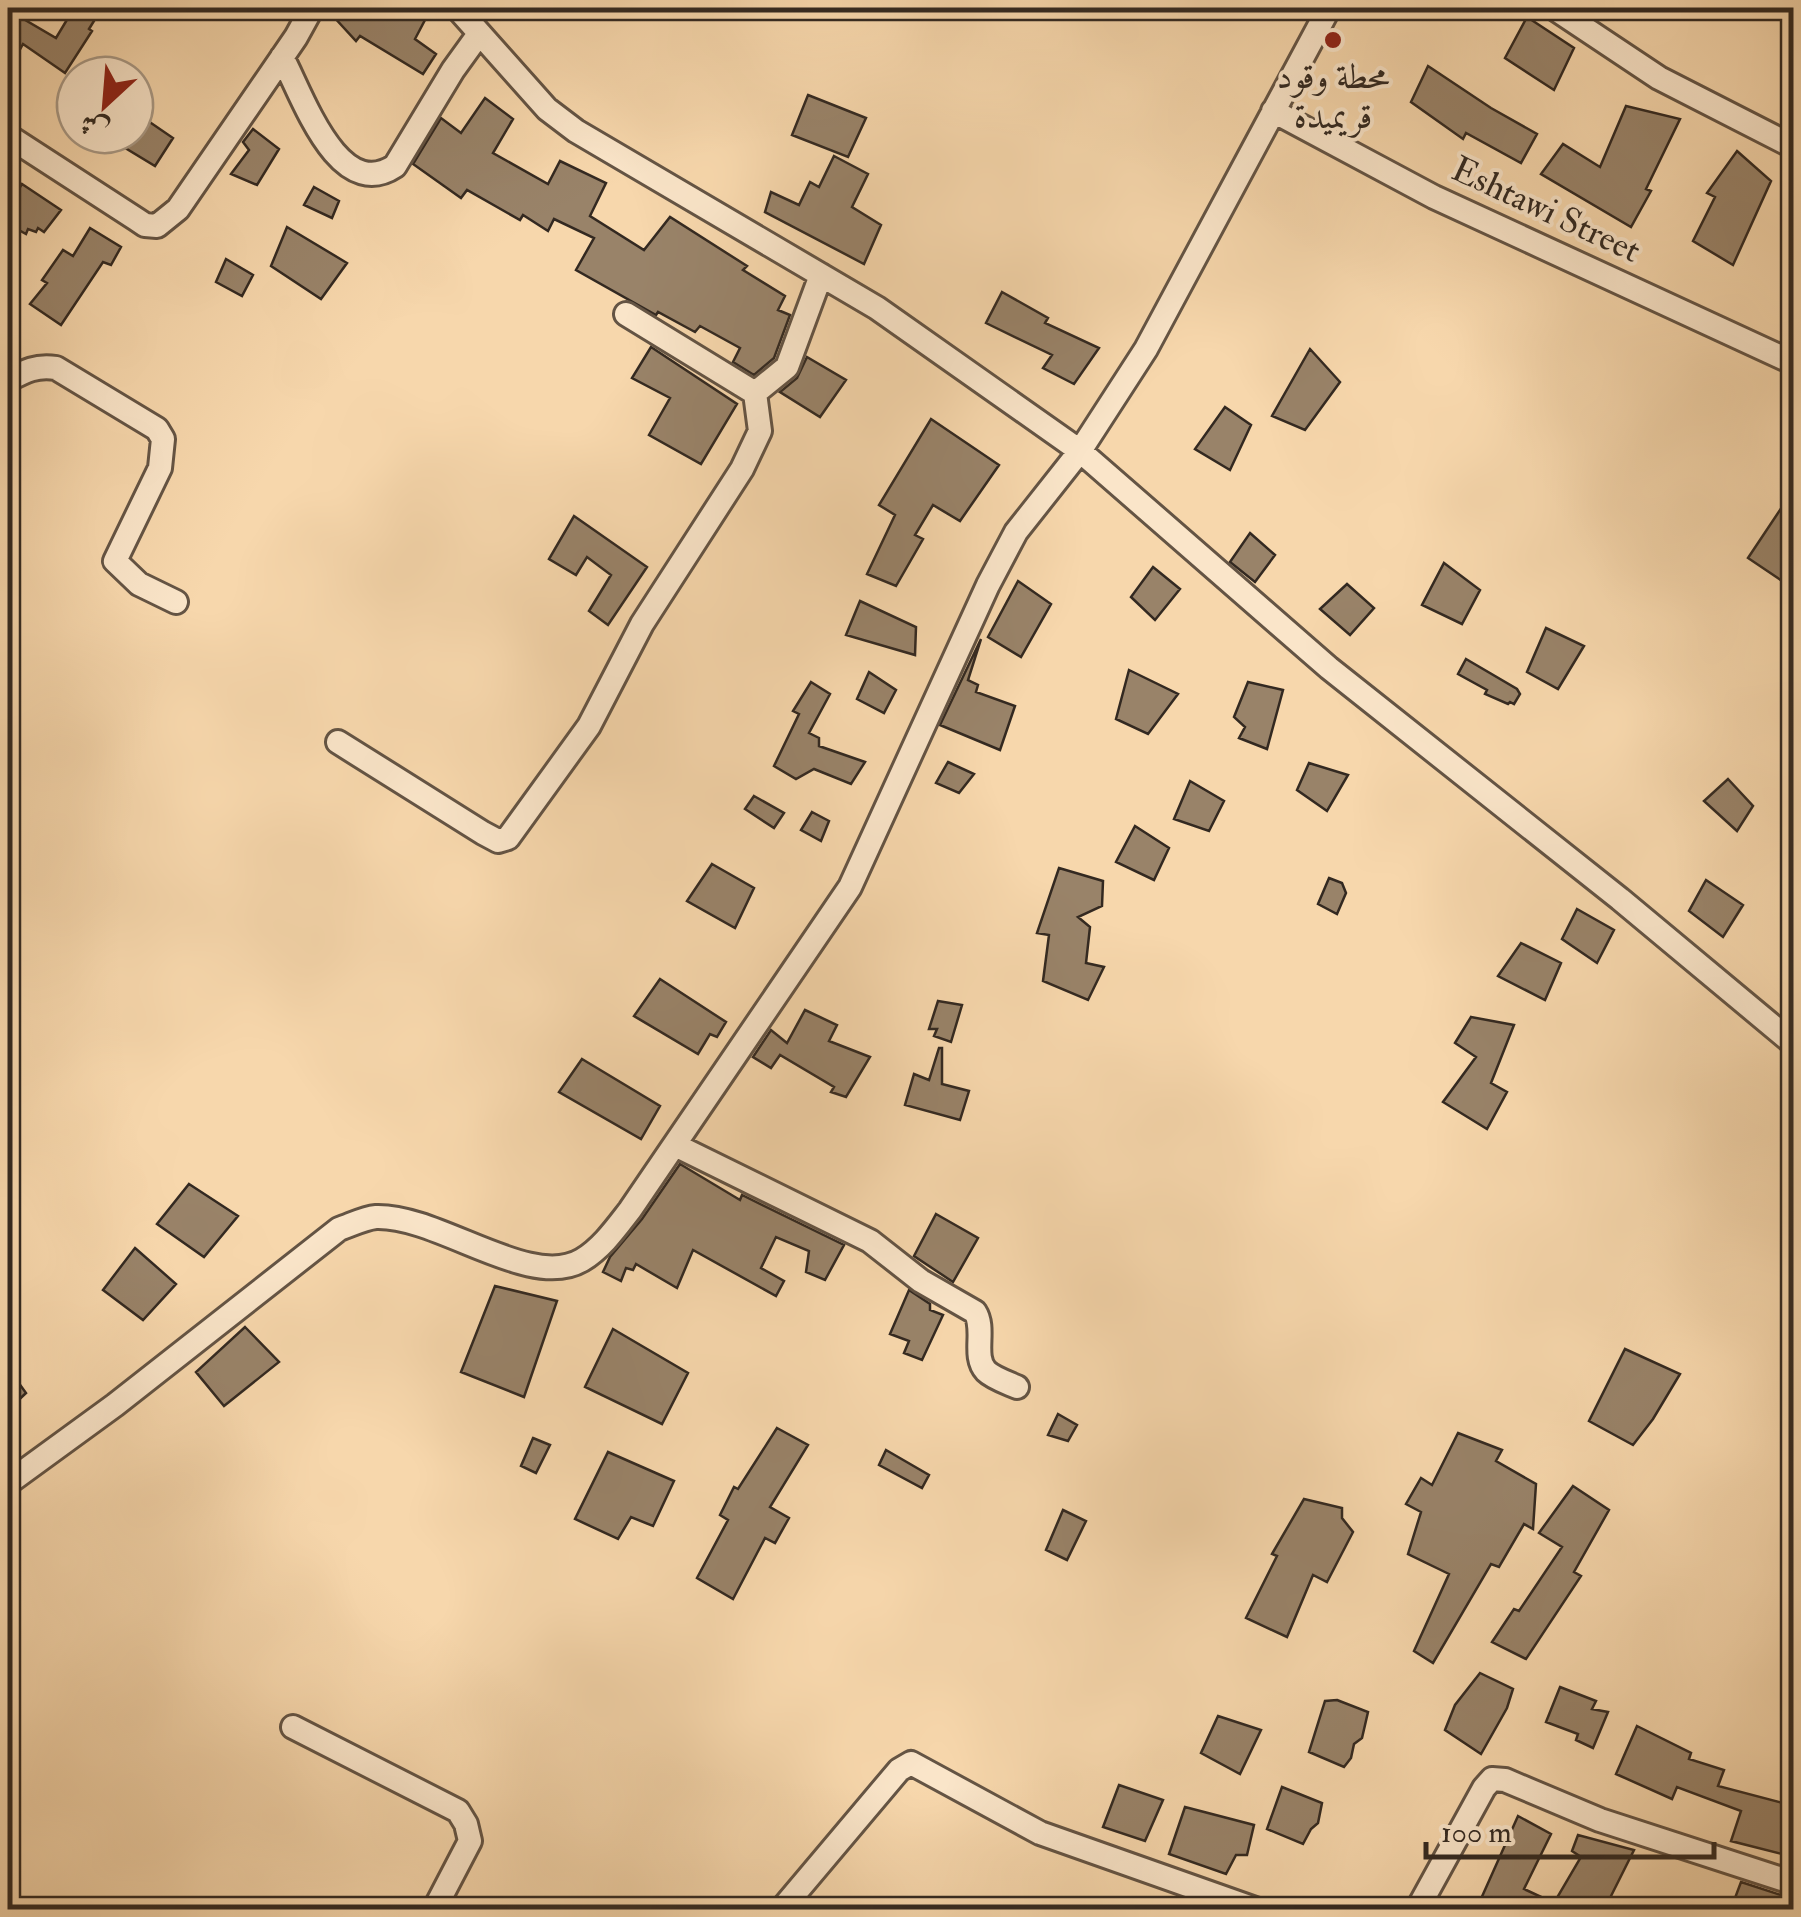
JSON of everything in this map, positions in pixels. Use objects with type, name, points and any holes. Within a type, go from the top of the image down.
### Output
[{"type":"street","points":[[8,136],[136,219],[157,226],[178,209],[312,8]]},
{"type":"street","points":[[457,8],[548,109],[576,131],[878,308],[1080,450],[1329,668],[1620,899],[1794,1044]]},
{"type":"street","points":[[8,1483],[116,1405],[340,1229],[372,1217],[404,1219],[534,1268],[559,1269],[581,1262],[604,1244],[850,887],[1016,532],[1080,450],[1146,349],[1329,8]]},
{"type":"street","points":[[1554,8],[1659,78],[1794,148]]},
{"type":"street","points":[[282,57],[333,154],[356,171],[384,174],[395,166],[452,70],[479,34]]},
{"type":"street","name":"Eshtawi Street","points":[[1273,111],[1434,197],[1794,364]]},
{"type":"street","points":[[755,393],[787,367],[820,274]]},
{"type":"street","points":[[626,314],[755,393]]},
{"type":"street","points":[[8,380],[28,368],[56,368],[157,429],[164,449],[160,468],[115,561],[139,584],[176,602]]},
{"type":"street","points":[[338,742],[483,833],[498,840],[508,838],[589,726],[642,624],[742,470],[760,431],[755,393]]},
{"type":"street","points":[[675,1145],[870,1241],[921,1282],[975,1312],[980,1320],[982,1365],[987,1372],[1017,1387]]},
{"type":"street","points":[[293,1726],[458,1812],[470,1840],[434,1910]]},
{"type":"street","points":[[782,1910],[899,1770],[911,1763],[1040,1833],[1258,1910]]},
{"type":"street","points":[[1418,1910],[1492,1779],[1505,1780],[1600,1820],[1794,1883]]},
{"type":"building","points":[[74,8],[102,8],[77,55],[55,55],[55,66],[23,44],[18,53],[8,43],[8,10],[56,38]]},
{"type":"building","points":[[340,8],[405,8],[426,18],[415,39],[436,54],[423,74],[360,36],[356,41],[333,16]]},
{"type":"building","points":[[1527,17],[1574,48],[1554,90],[1505,58]]},
{"type":"building","points":[[1428,66],[1537,134],[1521,163],[1466,133],[1463,139],[1411,102]]},
{"type":"building","points":[[808,95],[866,118],[848,157],[792,135]]},
{"type":"building","points":[[485,98],[513,119],[493,153],[548,184],[560,161],[606,183],[590,216],[644,250],[670,217],[747,266],[743,270],[785,296],[778,310],[790,315],[774,358],[754,375],[733,362],[740,348],[700,326],[695,332],[658,312],[656,315],[576,270],[594,238],[554,219],[548,231],[467,190],[461,198],[413,164],[441,118],[461,133]]},
{"type":"building","points":[[1626,106],[1680,119],[1646,189],[1651,191],[1631,227],[1541,174],[1563,144],[1600,167]]},
{"type":"building","points":[[155,126],[173,138],[155,166],[137,155],[155,155]]},
{"type":"building","points":[[253,129],[279,149],[257,185],[231,174],[249,150],[243,142]]},
{"type":"building","points":[[1737,151],[1771,181],[1733,265],[1693,241],[1715,197],[1707,193]]},
{"type":"building","points":[[834,156],[868,174],[852,207],[881,225],[864,264],[765,212],[771,192],[799,205],[810,182],[819,187]]},
{"type":"building","points":[[22,184],[61,210],[44,232],[28,229],[26,234],[8,224],[8,206]]},
{"type":"building","points":[[314,187],[339,201],[332,218],[304,205]]},
{"type":"building","points":[[287,227],[347,263],[321,299],[271,266]]},
{"type":"building","points":[[90,228],[121,247],[111,265],[103,262],[61,325],[30,304],[47,283],[42,280],[63,250],[73,256]]},
{"type":"building","points":[[226,259],[253,275],[242,296],[216,282]]},
{"type":"building","points":[[1002,292],[1048,318],[1045,323],[1099,348],[1074,384],[1043,368],[1052,355],[986,323]]},
{"type":"building","points":[[651,347],[737,404],[701,464],[649,435],[670,398],[632,378]]},
{"type":"building","points":[[1310,349],[1340,382],[1305,430],[1272,416]]},
{"type":"building","points":[[807,357],[846,380],[820,417],[780,392],[797,378]]},
{"type":"building","points":[[1225,407],[1251,425],[1230,470],[1195,449]]},
{"type":"building","points":[[931,419],[999,465],[960,521],[933,505],[915,535],[923,539],[896,586],[867,574],[895,515],[879,505]]},
{"type":"building","points":[[1794,489],[1794,589],[1748,558]]},
{"type":"building","points":[[574,516],[647,567],[608,625],[589,611],[611,575],[587,557],[576,575],[549,559]]},
{"type":"building","points":[[1250,533],[1275,555],[1255,582],[1230,562]]},
{"type":"building","points":[[1444,563],[1480,590],[1462,624],[1422,605]]},
{"type":"building","points":[[1153,567],[1180,589],[1155,620],[1131,597]]},
{"type":"building","points":[[1018,581],[1051,604],[1021,657],[988,637]]},
{"type":"building","points":[[1347,584],[1374,608],[1350,635],[1320,609]]},
{"type":"building","points":[[860,601],[916,627],[915,655],[846,635]]},
{"type":"building","points":[[1546,628],[1584,646],[1558,689],[1527,672]]},
{"type":"building","points":[[981,639],[968,680],[978,685],[976,692],[1015,706],[1000,750],[940,725]]},
{"type":"building","points":[[1466,659],[1517,689],[1520,694],[1514,704],[1485,694],[1487,690],[1458,674]]},
{"type":"building","points":[[1129,670],[1178,694],[1148,734],[1116,719]]},
{"type":"building","points":[[869,672],[896,690],[884,713],[857,699]]},
{"type":"building","points":[[811,682],[830,694],[809,733],[819,738],[819,746],[865,762],[851,784],[814,769],[796,779],[774,766],[799,714],[793,711]]},
{"type":"building","points":[[1248,682],[1283,690],[1267,749],[1239,738],[1245,727],[1234,717]]},
{"type":"building","points":[[948,762],[974,774],[959,793],[936,783]]},
{"type":"building","points":[[1309,763],[1348,775],[1327,811],[1297,790]]},
{"type":"building","points":[[1728,779],[1753,806],[1737,831],[1704,801]]},
{"type":"building","points":[[1190,781],[1224,801],[1209,831],[1174,819]]},
{"type":"building","points":[[754,796],[784,813],[774,828],[745,809]]},
{"type":"building","points":[[812,812],[829,821],[821,841],[801,830]]},
{"type":"building","points":[[1135,826],[1169,848],[1154,880],[1116,862]]},
{"type":"building","points":[[712,864],[754,888],[735,928],[687,901]]},
{"type":"building","points":[[1059,868],[1103,881],[1102,906],[1078,917],[1090,927],[1086,963],[1104,967],[1088,1000],[1043,981],[1049,935],[1037,933]]},
{"type":"building","points":[[1329,878],[1342,883],[1346,893],[1337,914],[1318,904]]},
{"type":"building","points":[[1706,880],[1743,905],[1723,937],[1689,911]]},
{"type":"building","points":[[1577,909],[1614,930],[1597,963],[1562,939]]},
{"type":"building","points":[[1521,943],[1561,963],[1545,1000],[1498,976]]},
{"type":"building","points":[[660,979],[726,1022],[717,1037],[710,1034],[698,1054],[634,1016]]},
{"type":"building","points":[[938,1001],[962,1005],[951,1042],[934,1036],[937,1029],[929,1029]]},
{"type":"building","points":[[805,1010],[837,1025],[829,1041],[870,1057],[846,1097],[831,1092],[834,1087],[780,1055],[771,1068],[753,1057],[771,1030],[787,1043]]},
{"type":"building","points":[[1471,1017],[1514,1025],[1491,1083],[1507,1092],[1487,1129],[1443,1102],[1476,1057],[1455,1043]]},
{"type":"building","points":[[939,1048],[942,1084],[969,1091],[960,1120],[905,1105],[914,1074],[929,1080]]},
{"type":"building","points":[[582,1059],[660,1106],[641,1139],[559,1092]]},
{"type":"building","points":[[680,1164],[740,1200],[742,1195],[844,1245],[825,1280],[806,1272],[809,1251],[776,1237],[761,1268],[784,1281],[776,1296],[693,1250],[677,1288],[636,1264],[633,1270],[626,1268],[621,1281],[603,1272],[610,1257]]},
{"type":"building","points":[[189,1184],[238,1216],[204,1257],[157,1224]]},
{"type":"building","points":[[936,1214],[978,1238],[953,1282],[914,1256]]},
{"type":"building","points":[[135,1248],[176,1284],[143,1320],[103,1290]]},
{"type":"building","points":[[495,1286],[557,1301],[524,1397],[461,1372]]},
{"type":"building","points":[[909,1290],[930,1304],[930,1310],[943,1315],[922,1360],[904,1353],[909,1341],[890,1334]]},
{"type":"building","points":[[245,1327],[279,1362],[224,1406],[196,1372]]},
{"type":"building","points":[[613,1329],[688,1373],[662,1424],[585,1387]]},
{"type":"building","points":[[1625,1349],[1680,1374],[1633,1445],[1589,1421]]},
{"type":"building","points":[[8,1368],[26,1393],[8,1410]]},
{"type":"building","points":[[1058,1414],[1077,1425],[1068,1441],[1048,1435]]},
{"type":"building","points":[[777,1428],[808,1445],[770,1507],[789,1518],[775,1543],[765,1538],[733,1599],[697,1578],[728,1520],[720,1515],[734,1487],[738,1489]]},
{"type":"building","points":[[1458,1433],[1502,1450],[1496,1461],[1536,1484],[1533,1529],[1524,1524],[1499,1567],[1491,1564],[1433,1663],[1414,1651],[1449,1574],[1408,1554],[1421,1512],[1406,1504],[1421,1478],[1432,1485]]},
{"type":"building","points":[[533,1438],[550,1445],[536,1473],[521,1466]]},
{"type":"building","points":[[886,1450],[929,1475],[922,1488],[879,1465]]},
{"type":"building","points":[[608,1452],[674,1481],[653,1526],[631,1517],[618,1539],[575,1519]]},
{"type":"building","points":[[1573,1486],[1609,1510],[1574,1572],[1581,1576],[1526,1659],[1492,1642],[1514,1609],[1519,1611],[1562,1547],[1539,1533]]},
{"type":"building","points":[[1304,1499],[1342,1508],[1342,1518],[1353,1532],[1327,1582],[1313,1575],[1287,1637],[1246,1618],[1277,1556],[1272,1554]]},
{"type":"building","points":[[1063,1510],[1086,1521],[1067,1560],[1046,1550]]},
{"type":"building","points":[[1480,1673],[1513,1689],[1507,1708],[1481,1754],[1445,1730],[1455,1705]]},
{"type":"building","points":[[1560,1687],[1596,1701],[1592,1709],[1608,1712],[1593,1748],[1576,1740],[1578,1734],[1546,1722]]},
{"type":"building","points":[[1337,1700],[1368,1712],[1362,1738],[1354,1744],[1344,1767],[1309,1752],[1325,1701]]},
{"type":"building","points":[[1218,1716],[1261,1730],[1240,1774],[1201,1753]]},
{"type":"building","points":[[1637,1726],[1691,1753],[1689,1759],[1724,1770],[1718,1786],[1794,1806],[1794,1857],[1731,1841],[1741,1811],[1677,1787],[1672,1799],[1616,1774]]},
{"type":"building","points":[[1119,1785],[1163,1800],[1145,1841],[1103,1827]]},
{"type":"building","points":[[1282,1787],[1322,1803],[1318,1823],[1303,1844],[1267,1829]]},
{"type":"building","points":[[1185,1807],[1254,1825],[1247,1855],[1236,1855],[1226,1874],[1169,1854]]},
{"type":"building","points":[[1518,1816],[1551,1834],[1524,1889],[1554,1903],[1581,1857],[1572,1851],[1578,1835],[1634,1850],[1604,1910],[1577,1904],[1574,1910],[1476,1910]]},
{"type":"building","points":[[1741,1882],[1784,1896],[1779,1910],[1762,1910],[1735,1898]]},
{"type":"place","name":"محطة وقود قريميدة","points":[[1333,40]]}]
